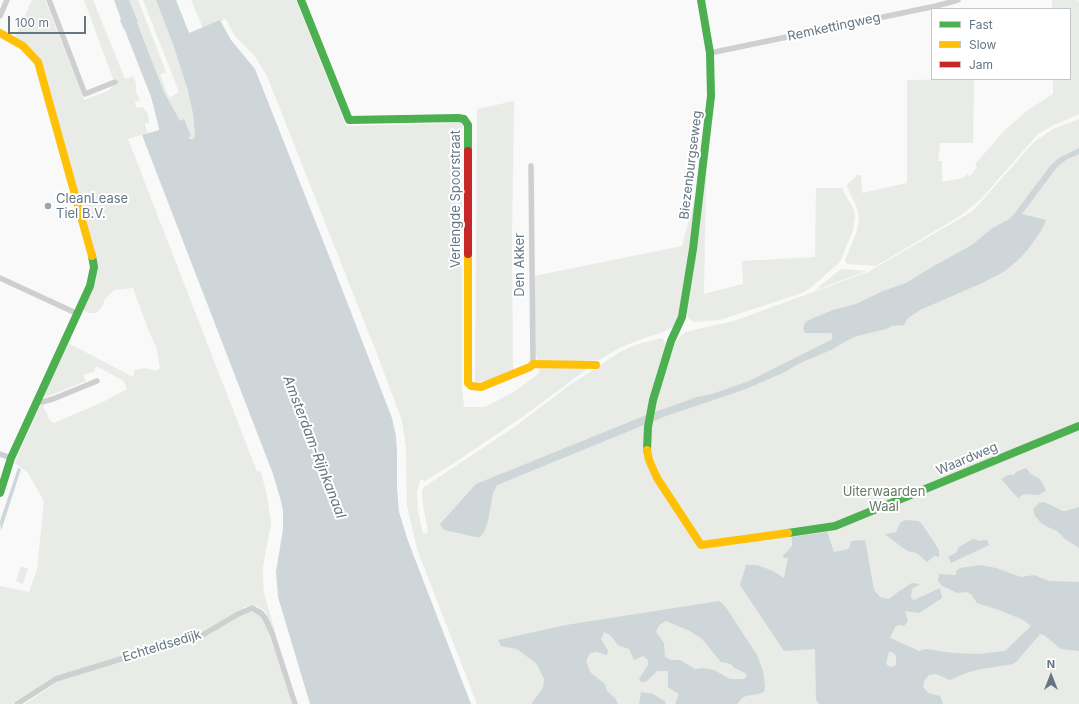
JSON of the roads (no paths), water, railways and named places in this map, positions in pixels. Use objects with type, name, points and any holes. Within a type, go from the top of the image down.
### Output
[{"type":"street","points":[[0,16],[7,0]]},
{"type":"street","points":[[49,0],[85,94],[116,82]]},
{"type":"street","name":"Verlengde Spoorstraat","points":[[301,0],[346,116],[349,120],[458,118],[464,119],[468,125],[468,380],[471,386],[481,386],[530,367],[533,364]]},
{"type":"street","name":"Biezenburgseweg","points":[[701,0],[710,53],[711,96],[694,242],[682,317],[671,341],[651,409],[647,448],[649,460],[657,478],[701,545]]},
{"type":"street","name":"Remkettingweg","points":[[710,53],[936,6],[958,0]]},
{"type":"street","points":[[0,34],[23,46],[38,62],[91,248],[94,267],[90,286],[39,401],[11,458],[0,493]]},
{"type":"street","name":"Den Akker","points":[[532,166],[533,364]]},
{"type":"street","points":[[0,278],[78,314]]},
{"type":"street","points":[[533,364],[596,365]]},
{"type":"street","points":[[39,401],[42,402],[53,399],[97,380]]},
{"type":"street","name":"Waardweg","points":[[701,545],[834,526],[1079,426]]},
{"type":"street","points":[[0,454],[11,458]]},
{"type":"street","name":"Echteldsedijk","points":[[17,704],[56,679],[148,650],[201,636],[238,614],[252,608],[261,613],[272,633],[295,704]]},
{"type":"water","name":"Amsterdam-Rijnkanaal","points":[[114,0],[129,0],[164,92],[180,121],[184,119],[191,136],[189,137],[190,139],[193,139],[195,136],[193,114],[188,91],[174,47],[156,0],[176,0],[189,33],[220,20],[231,40],[255,69],[392,418],[396,436],[399,512],[408,541],[471,704],[310,704],[278,597],[276,572],[283,529],[283,511],[281,501],[273,474],[142,135],[159,130],[159,128],[151,97],[123,28]]},
{"type":"water","points":[[1079,148],[1079,154],[1066,160],[1057,167],[1022,214],[1046,220],[1041,231],[1029,248],[1005,271],[982,283],[920,310],[907,319],[904,325],[891,326],[886,329],[857,336],[831,350],[798,364],[785,372],[746,389],[666,416],[497,485],[493,493],[488,521],[484,532],[480,537],[444,530],[440,524],[476,484],[644,416],[697,397],[712,394],[749,381],[831,340],[833,336],[831,333],[805,333],[803,329],[804,325],[807,321],[833,310],[856,304],[883,291],[906,283],[972,245],[991,229],[1011,218],[1051,165],[1059,158]]},
{"type":"water","points":[[18,468],[21,469],[1,531],[0,521]]},
{"type":"water","points":[[1026,468],[1031,474],[1040,479],[1046,490],[1039,495],[1024,494],[1018,498],[1001,479],[1008,475],[1014,475],[1016,472]]},
{"type":"water","points":[[1044,502],[1062,511],[1079,507],[1079,548],[1065,539],[1057,531],[1041,523],[1035,516],[1033,509],[1039,503]]},
{"type":"water","points":[[905,520],[918,521],[922,524],[939,550],[939,557],[934,556],[927,562],[917,553],[908,551],[885,534],[896,532],[900,523]]},
{"type":"water","points":[[827,532],[834,552],[848,549],[851,541],[865,540],[874,590],[880,597],[889,599],[912,583],[920,584],[912,589],[911,597],[914,600],[940,588],[942,598],[919,613],[905,611],[908,621],[904,626],[898,625],[895,627],[890,638],[919,651],[926,649],[953,653],[979,654],[1005,651],[1031,626],[1023,620],[1002,611],[977,603],[971,594],[967,592],[957,593],[941,585],[938,581],[939,574],[956,575],[956,571],[960,568],[981,565],[996,568],[1021,577],[1034,575],[1049,581],[1079,582],[1079,651],[1061,649],[1044,635],[1040,634],[1013,664],[981,669],[966,673],[950,680],[936,674],[929,675],[924,681],[923,687],[928,693],[940,696],[943,704],[819,704],[816,700],[815,649],[784,651],[740,585],[746,565],[757,565],[773,571],[784,578],[788,558],[783,558],[783,556],[792,546],[792,537]],"holes":[[[889,652],[892,652],[896,656],[896,665],[892,667],[888,666],[886,663]]]},
{"type":"water","points":[[973,539],[980,541],[987,540],[989,545],[951,563],[948,557],[957,552],[958,548]]},
{"type":"water","points":[[719,601],[727,609],[757,655],[763,671],[765,686],[764,692],[746,696],[737,704],[675,704],[679,694],[668,687],[668,671],[657,671],[646,682],[641,682],[639,679],[648,665],[648,660],[643,656],[634,660],[629,649],[618,645],[610,635],[604,632],[601,639],[608,651],[607,655],[597,652],[590,653],[586,661],[590,672],[605,684],[607,691],[615,698],[618,704],[531,704],[543,688],[544,679],[537,664],[517,649],[501,646],[498,640],[566,625]],"holes":[[[666,621],[690,631],[702,639],[721,662],[731,664],[747,676],[744,679],[730,679],[714,670],[703,668],[695,669],[680,660],[671,660],[665,657],[664,643],[656,632],[659,625]]]},
{"type":"water","points":[[641,692],[653,694],[666,702],[665,704],[639,704]]},
{"type":"place","name":"CleanLease Tiel B.V.","points":[[48,206]]},
{"type":"park label","name":"Uiterwaarden Waal","points":[[884,500]]}]
